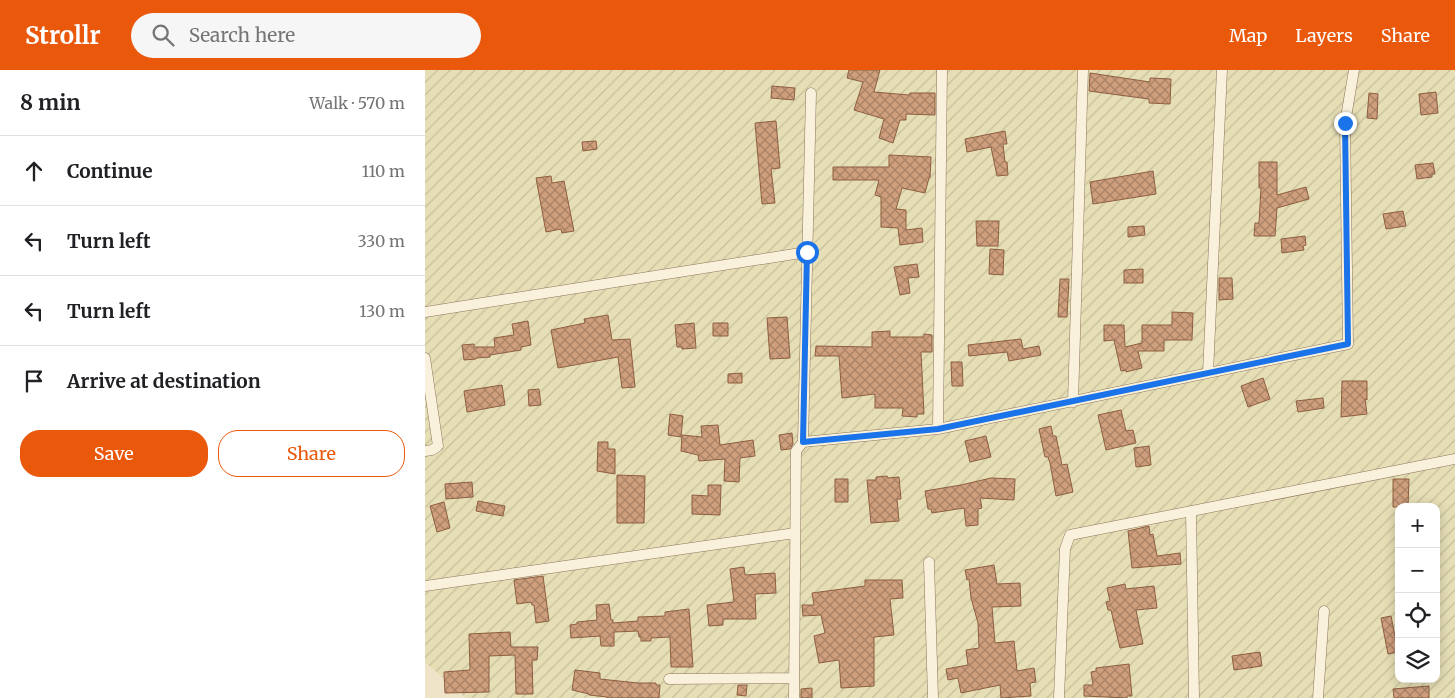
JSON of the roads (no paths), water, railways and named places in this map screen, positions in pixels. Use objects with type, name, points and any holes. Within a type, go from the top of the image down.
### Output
[{"type":"street","points":[[938,429],[942,70]]},
{"type":"street","points":[[1073,402],[1083,70]]},
{"type":"street","points":[[1208,374],[1222,70]]},
{"type":"street","points":[[803,442],[938,429],[1348,344],[1345,123],[1354,70]]},
{"type":"street","points":[[794,698],[796,451],[803,442],[811,93]]},
{"type":"street","points":[[425,312],[807,252]]},
{"type":"street","points":[[425,358],[438,446],[432,450],[425,451]]},
{"type":"street","points":[[1059,698],[1065,549],[1070,535],[1455,459]]},
{"type":"street","points":[[1191,511],[1194,698]]},
{"type":"street","points":[[425,586],[795,533]]},
{"type":"street","points":[[929,562],[933,698]]},
{"type":"street","points":[[1318,698],[1324,611]]},
{"type":"street","points":[[669,679],[794,678]]}]
